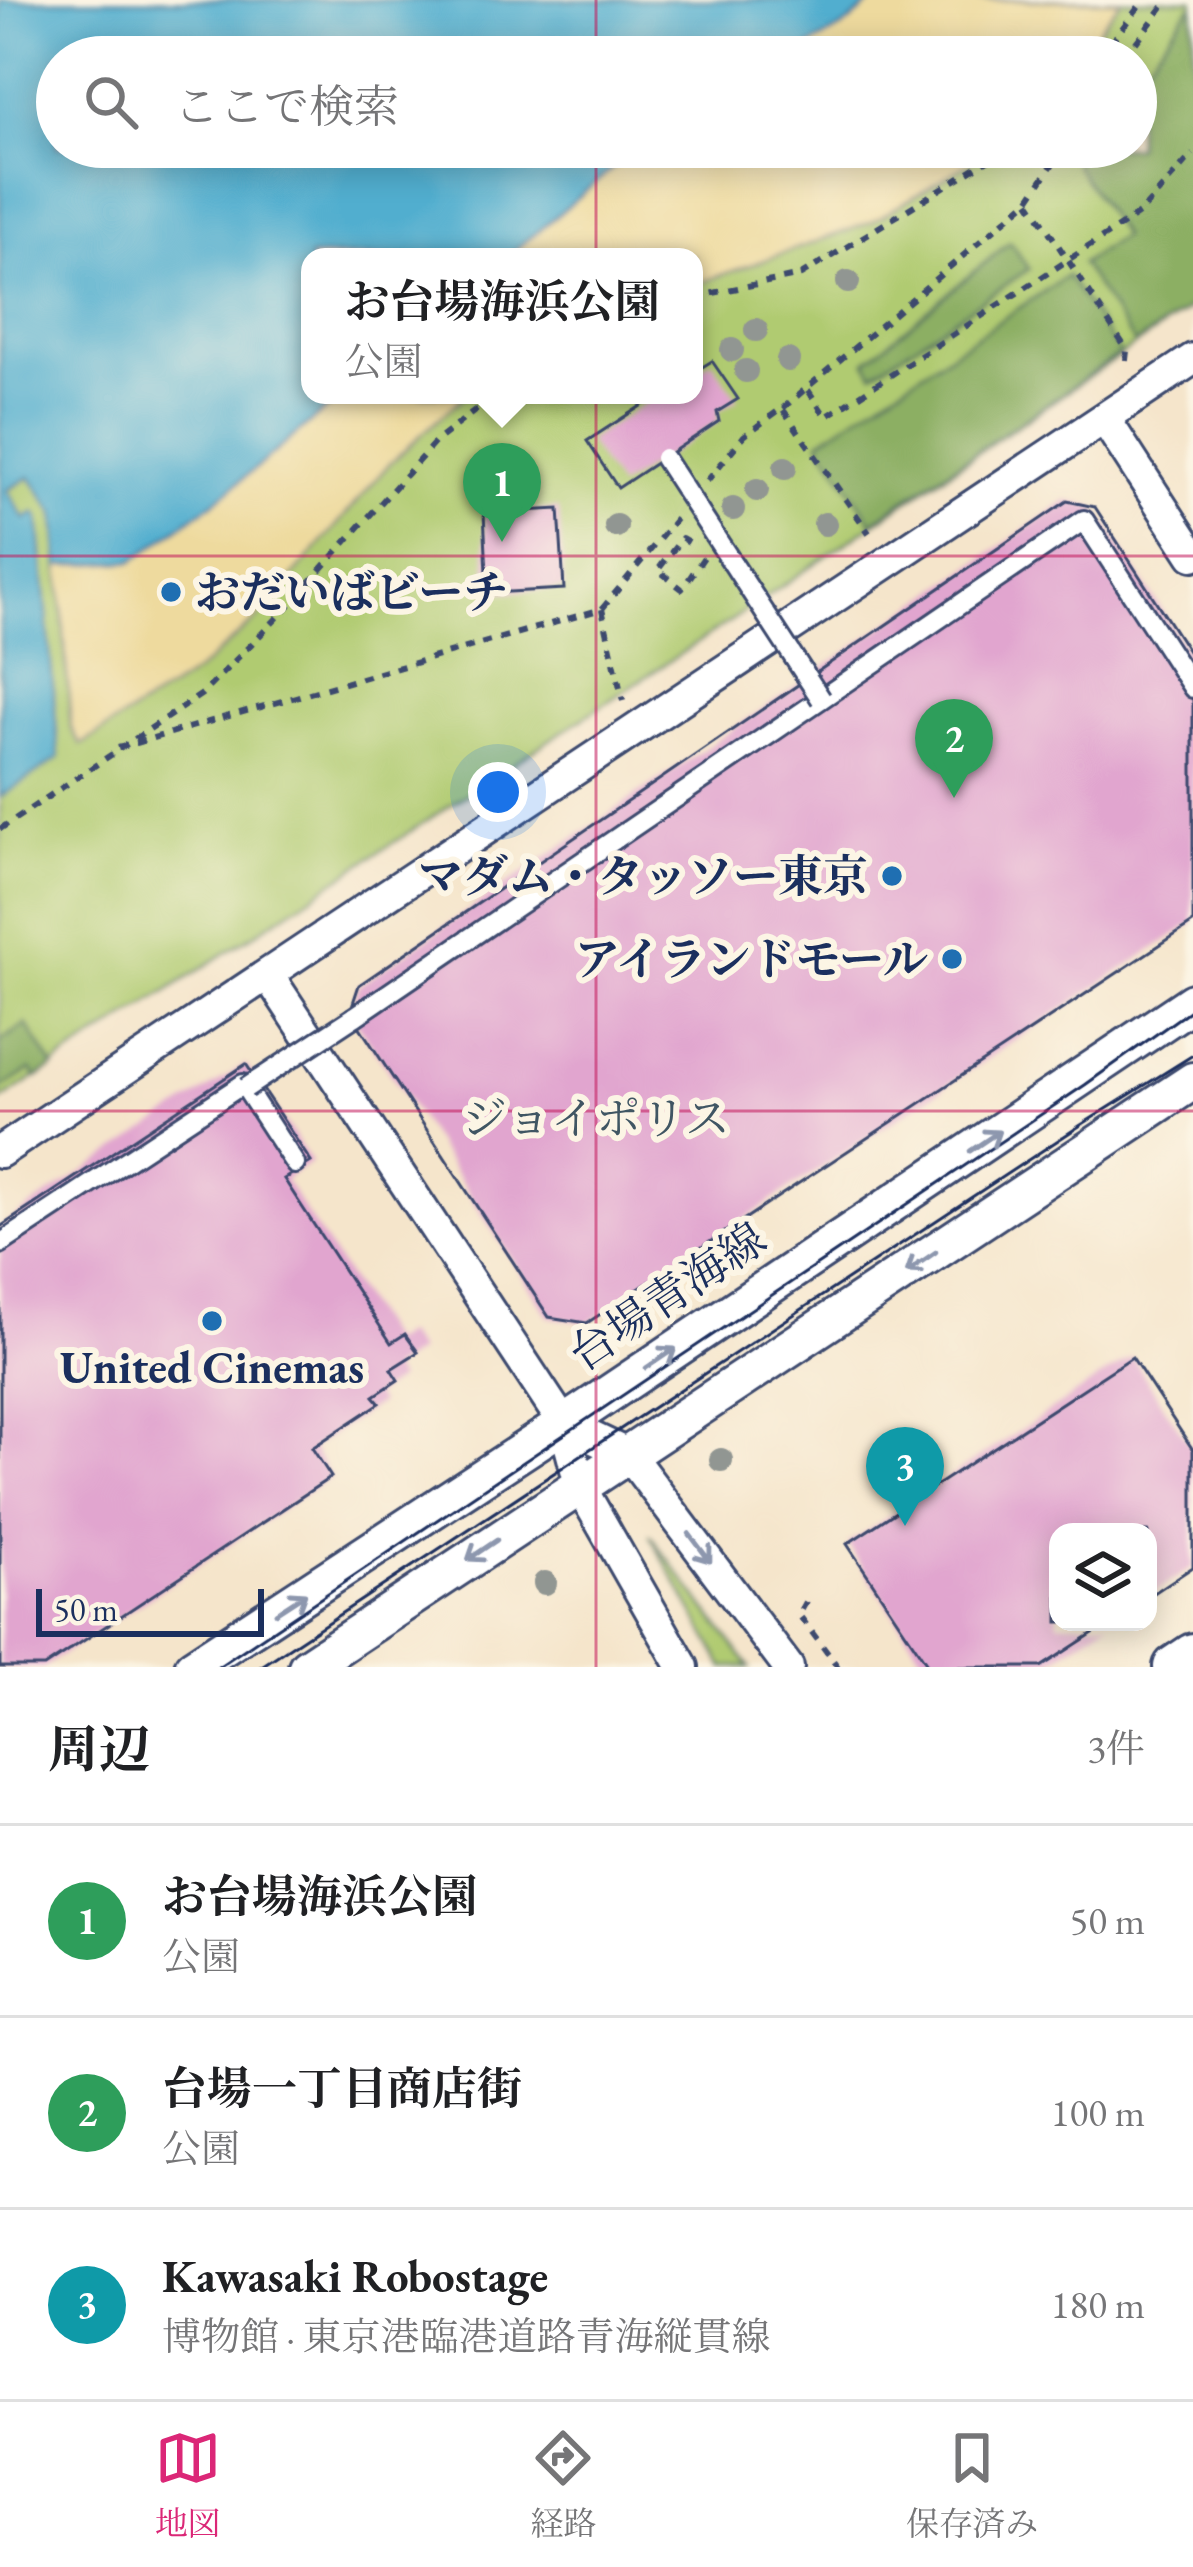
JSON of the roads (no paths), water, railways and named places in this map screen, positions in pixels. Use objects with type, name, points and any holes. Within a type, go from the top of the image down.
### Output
[{"type":"highway","points":[[1175,1667],[1193,1655]]},
{"type":"main road","name":"台場青海線","points":[[193,1667],[1193,1002]]},
{"type":"main road","points":[[307,1667],[1193,1081]]},
{"type":"street","points":[[0,1152],[1193,359]]},
{"type":"street","points":[[1105,418],[1193,555]]},
{"type":"street","points":[[664,458],[821,699]]},
{"type":"street","points":[[247,1088],[1084,520],[1193,688]]},
{"type":"street","points":[[268,975],[564,1424],[580,1488],[683,1667]]},
{"type":"street","points":[[0,1244],[243,1084],[295,1164]]},
{"type":"street","points":[[564,1424],[629,1455],[788,1667]]},
{"type":"water","points":[[0,0],[875,0],[828,36],[36,36],[36,168],[613,168],[518,248],[301,248],[301,404],[332,404],[227,492],[133,561],[59,566],[55,513],[30,477],[7,490],[25,519],[35,513],[39,518],[59,758],[0,797]]},
{"type":"tram line","points":[[218,1667],[1193,1008]]},
{"type":"tram line","points":[[260,1667],[1193,1055]]},
{"type":"place","name":"お台場海浜公園","points":[[502,542]]},
{"type":"place","name":"おだいばビーチ","points":[[171,592]]},
{"type":"place","name":"台場一丁目商店街","points":[[954,798]]},
{"type":"place","name":"マダム・タッソー東京","points":[[892,876]]},
{"type":"place","name":"アイランドモール","points":[[952,959]]},
{"type":"place","name":"United Cinemas","points":[[212,1321]]},
{"type":"place","name":"Kawasaki Robostage","points":[[905,1526]]},
{"type":"park label","name":"ジョイポリス","points":[[596,1118]]}]
